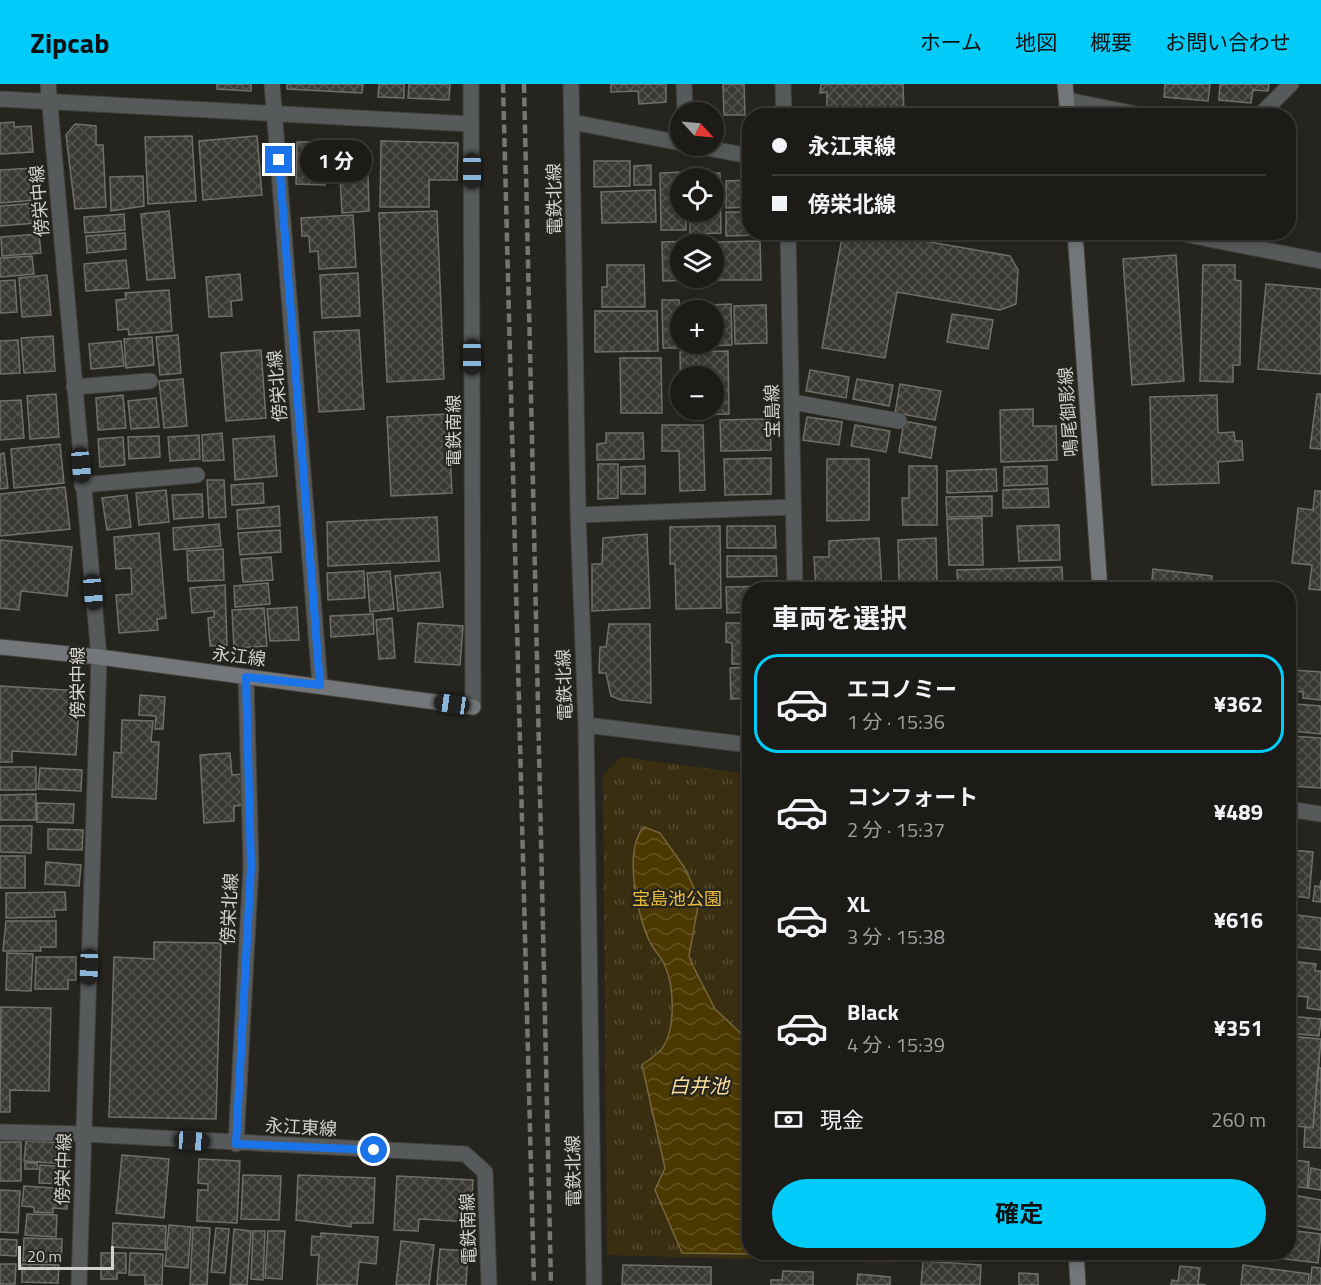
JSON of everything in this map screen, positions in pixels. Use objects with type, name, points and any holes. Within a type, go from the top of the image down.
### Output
[{"type":"street","name":"傍栄中線","points":[[48,84],[99,657],[79,1285]]},
{"type":"street","name":"傍栄北線","points":[[272,84],[320,685]]},
{"type":"street","name":"電鉄南線","points":[[471,84],[474,707]]},
{"type":"street","name":"電鉄北線","points":[[571,84],[578,514],[586,725],[594,1285]]},
{"type":"street","points":[[684,84],[684,102]]},
{"type":"street","points":[[783,84],[784,108]]},
{"type":"street","points":[[1065,84],[1067,108]]},
{"type":"street","points":[[1267,108],[1292,84]]},
{"type":"street","points":[[0,99],[471,124]]},
{"type":"street","points":[[572,122],[670,141]]},
{"type":"street","points":[[724,151],[742,155]]},
{"type":"street","name":"宝島線","points":[[788,240],[795,582]]},
{"type":"street","name":"鳴尾御影線","points":[[1076,240],[1099,582]]},
{"type":"street","points":[[1214,240],[1321,261]]},
{"type":"street","points":[[74,387],[150,381]]},
{"type":"street","points":[[792,402],[899,421]]},
{"type":"street","points":[[82,485],[197,474]]},
{"type":"street","points":[[578,514],[794,507]]},
{"type":"street","name":"永江線","points":[[0,647],[99,657],[474,707]]},
{"type":"street","name":"傍栄北線","points":[[236,1144],[251,866],[246,677]]},
{"type":"street","points":[[586,725],[742,744]]},
{"type":"street","points":[[1296,810],[1321,814]]},
{"type":"street","name":"永江東線","points":[[0,1132],[83,1134],[465,1155],[485,1172]]},
{"type":"street","name":"電鉄南線","points":[[485,1172],[489,1285]]},
{"type":"street","points":[[1076,1260],[1078,1285]]},
{"type":"green space","name":"宝島池公園","points":[[621,757],[742,773],[742,1259],[607,1255],[603,775]]},
{"type":"green space","name":"宝島池公園","points":[[784,1260],[891,1260],[891,1263]]},
{"type":"water","name":"白井池","points":[[644,827],[660,833],[684,867],[695,890],[698,906],[689,956],[715,1009],[742,1034],[742,1254],[682,1253],[655,1190],[665,1168],[642,1065],[663,1047],[667,1039],[672,1018],[672,995],[664,963],[645,931],[637,900],[633,867],[638,837]]},
{"type":"building","points":[[217,84],[251,84],[251,91],[217,89]]},
{"type":"building","points":[[287,84],[363,84],[362,93],[287,89]]},
{"type":"building","points":[[379,84],[404,84],[404,98],[378,97]]},
{"type":"building","points":[[409,84],[450,84],[449,100],[408,98]]},
{"type":"building","points":[[611,84],[666,84],[666,102],[639,104],[638,91],[611,92]]},
{"type":"building","points":[[723,84],[744,84],[745,108],[742,108],[742,115],[724,115]]},
{"type":"building","points":[[821,84],[903,84],[904,108],[827,108],[827,92],[820,93]]},
{"type":"building","points":[[1165,84],[1210,84],[1208,101],[1164,97]]},
{"type":"building","points":[[1220,84],[1269,84],[1268,91],[1253,90],[1251,103],[1219,100]]},
{"type":"building","points":[[14,122],[14,127],[31,126],[33,152],[0,154],[0,123]]},
{"type":"building","points":[[75,124],[96,126],[96,145],[103,145],[106,207],[75,209],[66,135]]},
{"type":"building","points":[[192,136],[196,201],[148,204],[145,137]]},
{"type":"building","points":[[257,136],[262,195],[203,200],[199,141]]},
{"type":"building","points":[[381,141],[458,143],[457,180],[429,180],[429,207],[380,207]]},
{"type":"building","points":[[297,142],[325,142],[325,185],[296,184]]},
{"type":"building","points":[[594,161],[630,161],[630,186],[594,187]]},
{"type":"building","points":[[651,165],[651,185],[634,185],[634,166]]},
{"type":"building","points":[[33,168],[36,200],[0,203],[0,170]]},
{"type":"building","points":[[660,173],[670,173],[670,222],[686,222],[686,230],[661,230]]},
{"type":"building","points":[[368,174],[369,211],[342,213],[340,176]]},
{"type":"building","points":[[143,176],[144,206],[111,211],[110,177]]},
{"type":"building","points":[[742,180],[742,207],[726,208],[726,181]]},
{"type":"building","points":[[655,190],[656,222],[602,223],[601,192]]},
{"type":"building","points":[[36,203],[37,223],[0,226],[0,206]]},
{"type":"building","points":[[169,211],[175,278],[147,280],[141,214]]},
{"type":"building","points":[[437,211],[444,379],[387,382],[379,213]]},
{"type":"building","points":[[726,212],[742,212],[742,236],[726,236]]},
{"type":"building","points":[[124,214],[125,230],[85,233],[84,217]]},
{"type":"building","points":[[353,215],[356,267],[319,269],[318,251],[310,252],[309,236],[302,236],[301,218]]},
{"type":"building","points":[[690,222],[721,222],[721,233],[690,234]]},
{"type":"building","points":[[125,233],[126,249],[87,253],[86,236]]},
{"type":"building","points":[[39,234],[41,253],[2,256],[1,237]]},
{"type":"building","points":[[842,240],[919,240],[1010,256],[1018,270],[1016,304],[1000,310],[897,292],[885,358],[822,348]]},
{"type":"building","points":[[760,241],[761,280],[724,280],[724,242]]},
{"type":"building","points":[[662,242],[670,242],[670,281],[663,281]]},
{"type":"building","points":[[1176,255],[1184,381],[1132,385],[1123,259]]},
{"type":"building","points":[[32,256],[34,274],[0,277],[0,258]]},
{"type":"building","points":[[126,260],[129,288],[86,291],[84,264]]},
{"type":"building","points":[[607,265],[644,265],[645,307],[602,307],[602,287],[607,287]]},
{"type":"building","points":[[1203,265],[1235,265],[1235,280],[1241,281],[1240,365],[1233,365],[1233,382],[1200,381]]},
{"type":"building","points":[[358,273],[360,316],[322,318],[320,275]]},
{"type":"building","points":[[240,274],[242,300],[231,301],[232,316],[209,317],[206,277]]},
{"type":"building","points":[[47,275],[51,315],[22,317],[19,278]]},
{"type":"building","points":[[15,280],[17,312],[0,313],[0,281]]},
{"type":"building","points":[[1266,284],[1321,289],[1321,374],[1258,369]]},
{"type":"building","points":[[169,290],[172,331],[129,335],[128,329],[118,330],[116,300],[126,299],[125,293]]},
{"type":"building","points":[[662,300],[670,300],[670,348],[663,348]]},
{"type":"building","points":[[724,304],[731,304],[732,345],[724,345]]},
{"type":"building","points":[[766,305],[767,343],[735,344],[734,306]]},
{"type":"building","points":[[595,311],[657,311],[658,351],[595,352]]},
{"type":"building","points":[[952,314],[993,320],[988,349],[947,342]]},
{"type":"building","points":[[359,330],[364,409],[319,412],[314,332]]},
{"type":"building","points":[[178,335],[181,373],[160,375],[156,337]]},
{"type":"building","points":[[53,336],[55,371],[24,373],[21,338]]},
{"type":"building","points":[[152,337],[154,365],[126,368],[124,339]]},
{"type":"building","points":[[18,340],[20,373],[0,374],[0,341]]},
{"type":"building","points":[[121,341],[124,366],[91,369],[89,344]]},
{"type":"building","points":[[261,350],[266,418],[226,421],[221,353]]},
{"type":"building","points":[[724,351],[728,351],[729,414],[724,414],[724,366],[680,366],[680,354],[724,354]]},
{"type":"building","points":[[620,358],[661,358],[662,413],[621,413]]},
{"type":"building","points":[[810,370],[849,377],[846,398],[806,391]]},
{"type":"building","points":[[183,379],[187,426],[164,428],[159,381]]},
{"type":"building","points":[[857,379],[893,385],[889,406],[853,399]]},
{"type":"building","points":[[900,384],[941,391],[935,420],[895,413]]},
{"type":"building","points":[[56,394],[59,437],[30,439],[27,396]]},
{"type":"building","points":[[1317,394],[1321,394],[1321,449],[1310,448]]},
{"type":"building","points":[[123,395],[126,428],[98,430],[96,398]]},
{"type":"building","points":[[1217,395],[1218,433],[1234,432],[1235,441],[1242,441],[1243,460],[1218,462],[1219,483],[1152,485],[1150,397]]},
{"type":"building","points":[[156,398],[159,427],[131,429],[128,401]]},
{"type":"building","points":[[21,400],[24,438],[0,440],[0,401]]},
{"type":"building","points":[[1033,409],[1033,426],[1056,426],[1057,460],[1001,462],[1000,410]]},
{"type":"building","points":[[448,414],[452,493],[391,496],[387,417]]},
{"type":"building","points":[[807,417],[842,422],[839,445],[803,440]]},
{"type":"building","points":[[770,419],[771,450],[721,451],[720,420]]},
{"type":"building","points":[[904,421],[936,427],[931,458],[899,452]]},
{"type":"building","points":[[662,425],[703,425],[705,490],[680,491],[679,451],[662,451]]},
{"type":"building","points":[[855,425],[890,431],[886,452],[851,446]]},
{"type":"building","points":[[222,433],[224,460],[203,461],[202,435]]},
{"type":"building","points":[[606,433],[643,433],[644,459],[597,460],[597,444],[606,443]]},
{"type":"building","points":[[199,435],[200,459],[170,461],[168,437]]},
{"type":"building","points":[[159,436],[160,457],[129,459],[128,437]]},
{"type":"building","points":[[274,436],[277,476],[235,480],[233,439]]},
{"type":"building","points":[[123,437],[125,465],[100,467],[98,439]]},
{"type":"building","points":[[60,444],[64,483],[14,488],[11,449]]},
{"type":"building","points":[[4,453],[8,488],[0,489],[0,454]]},
{"type":"building","points":[[771,458],[771,494],[725,495],[724,459]]},
{"type":"building","points":[[827,459],[869,459],[869,520],[827,521]]},
{"type":"building","points":[[598,464],[618,464],[618,498],[598,499]]},
{"type":"building","points":[[645,466],[645,494],[621,494],[621,467]]},
{"type":"building","points":[[909,466],[937,466],[937,525],[903,525],[902,498],[909,498]]},
{"type":"building","points":[[1047,466],[1047,484],[1004,486],[1004,467]]},
{"type":"building","points":[[996,469],[997,491],[947,493],[947,471]]},
{"type":"building","points":[[207,480],[224,480],[226,517],[209,518]]},
{"type":"building","points":[[263,483],[264,503],[232,505],[231,485]]},
{"type":"building","points":[[65,487],[70,529],[0,536],[0,494]]},
{"type":"building","points":[[1048,488],[1049,507],[1003,508],[1003,490]]},
{"type":"building","points":[[166,490],[169,522],[139,525],[136,493]]},
{"type":"building","points":[[1315,491],[1321,491],[1321,590],[1309,589],[1312,565],[1292,563],[1298,508],[1313,510]]},
{"type":"building","points":[[202,494],[203,517],[174,519],[172,495]]},
{"type":"building","points":[[127,495],[131,527],[107,530],[102,498]]},
{"type":"building","points":[[992,496],[992,516],[947,517],[946,497]]},
{"type":"building","points":[[279,506],[280,526],[238,529],[237,510]]},
{"type":"building","points":[[437,517],[439,561],[328,566],[327,522]]},
{"type":"building","points":[[982,518],[983,565],[949,565],[947,519]]},
{"type":"building","points":[[219,524],[221,546],[174,550],[173,528]]},
{"type":"building","points":[[1059,525],[1060,560],[1019,561],[1017,526]]},
{"type":"building","points":[[720,526],[721,608],[676,609],[675,564],[670,564],[670,527]]},
{"type":"building","points":[[727,526],[775,526],[776,548],[727,548]]},
{"type":"building","points":[[280,530],[281,552],[240,555],[238,533]]},
{"type":"building","points":[[159,533],[166,618],[157,619],[158,630],[119,633],[116,595],[132,594],[131,568],[116,569],[114,537]]},
{"type":"building","points":[[647,534],[650,608],[592,611],[592,564],[602,564],[603,538]]},
{"type":"building","points":[[879,538],[882,582],[816,582],[814,557],[829,557],[829,541]]},
{"type":"building","points":[[936,538],[937,582],[899,582],[898,540]]},
{"type":"building","points":[[0,540],[72,547],[67,596],[21,591],[19,610],[0,608]]},
{"type":"building","points":[[223,549],[224,580],[188,581],[187,551]]},
{"type":"building","points":[[727,556],[776,556],[777,576],[727,577]]},
{"type":"building","points":[[271,557],[273,580],[243,582],[241,559]]},
{"type":"building","points":[[1062,567],[1063,582],[958,582],[957,570]]},
{"type":"building","points":[[1153,569],[1212,576],[1212,582],[1152,582]]},
{"type":"building","points":[[364,571],[365,598],[328,600],[327,573]]},
{"type":"building","points":[[390,571],[394,609],[370,612],[367,573]]},
{"type":"building","points":[[440,572],[443,607],[398,611],[395,576]]},
{"type":"building","points":[[268,583],[270,604],[235,607],[234,586]]},
{"type":"building","points":[[225,585],[227,645],[210,646],[208,618],[214,617],[214,611],[192,613],[190,588]]},
{"type":"building","points":[[726,587],[742,587],[742,612],[727,613]]},
{"type":"building","points":[[297,607],[299,640],[270,641],[267,609]]},
{"type":"building","points":[[264,608],[267,646],[234,648],[232,610]]},
{"type":"building","points":[[373,614],[374,634],[331,637],[330,616]]},
{"type":"building","points":[[392,618],[395,658],[379,659],[376,620]]},
{"type":"building","points":[[418,623],[463,626],[460,665],[415,662]]},
{"type":"building","points":[[726,623],[742,623],[742,664],[732,664],[732,643],[726,642]]},
{"type":"building","points":[[609,624],[650,624],[651,703],[621,700],[611,696],[606,673],[599,673],[600,647],[606,647]]},
{"type":"building","points":[[742,667],[742,698],[731,699],[730,668]]},
{"type":"building","points":[[1296,670],[1321,672],[1321,700],[1303,698],[1303,692],[1296,691]]},
{"type":"building","points":[[0,686],[80,691],[76,755],[12,751],[12,762],[0,762]]},
{"type":"building","points":[[140,695],[165,697],[163,729],[155,729],[156,716],[139,715]]},
{"type":"building","points":[[1296,704],[1321,706],[1321,734],[1296,731]]},
{"type":"building","points":[[122,720],[153,721],[151,742],[159,742],[156,799],[112,797],[114,752],[121,753]]},
{"type":"building","points":[[1296,736],[1321,738],[1321,788],[1296,786]]},
{"type":"building","points":[[230,753],[232,775],[242,774],[244,805],[234,806],[234,821],[204,823],[200,755]]},
{"type":"building","points":[[0,767],[36,767],[36,790],[0,790]]},
{"type":"building","points":[[40,768],[82,770],[81,791],[38,789]]},
{"type":"building","points":[[36,794],[36,820],[0,820],[0,795]]},
{"type":"building","points":[[37,803],[74,804],[73,823],[37,822]]},
{"type":"building","points":[[0,826],[32,826],[31,853],[0,852]]},
{"type":"building","points":[[48,829],[83,830],[82,850],[48,849]]},
{"type":"building","points":[[1296,850],[1313,852],[1309,898],[1296,896]]},
{"type":"building","points":[[0,856],[25,856],[25,888],[0,888]]},
{"type":"building","points":[[46,862],[81,865],[79,886],[45,884]]},
{"type":"building","points":[[1321,880],[1321,902],[1313,901],[1315,886],[1320,887]]},
{"type":"building","points":[[65,892],[66,910],[54,910],[55,917],[6,918],[6,893]]},
{"type":"building","points":[[1296,915],[1321,918],[1321,950],[1296,947]]},
{"type":"building","points":[[6,921],[56,921],[56,947],[40,947],[41,951],[3,951]]},
{"type":"building","points":[[154,942],[221,943],[216,1119],[109,1117],[114,957],[154,959]]},
{"type":"building","points":[[7,953],[33,954],[31,991],[6,990]]},
{"type":"building","points":[[36,957],[76,957],[76,980],[68,980],[68,989],[35,989]]},
{"type":"building","points":[[1296,962],[1316,964],[1315,971],[1321,971],[1321,1010],[1307,1008],[1308,997],[1296,996]]},
{"type":"building","points":[[1,1007],[51,1008],[49,1091],[10,1090],[10,1112],[0,1112]]},
{"type":"building","points":[[1296,1017],[1321,1019],[1319,1036],[1296,1034]]},
{"type":"building","points":[[1296,1037],[1321,1039],[1313,1128],[1296,1126]]},
{"type":"building","points":[[1318,1068],[1321,1068],[1321,1148],[1304,1147],[1305,1127],[1313,1128]]},
{"type":"building","points":[[26,1141],[69,1143],[67,1164],[24,1161]]},
{"type":"building","points":[[0,1142],[21,1142],[21,1181],[0,1181]]},
{"type":"building","points":[[122,1155],[169,1159],[164,1218],[116,1213]]},
{"type":"building","points":[[199,1159],[240,1161],[237,1223],[197,1221],[198,1190],[208,1190],[208,1184],[198,1183]]},
{"type":"building","points":[[1296,1160],[1309,1162],[1307,1188],[1296,1187]]},
{"type":"building","points":[[25,1163],[37,1163],[38,1169],[25,1169]]},
{"type":"building","points":[[40,1165],[69,1167],[68,1184],[39,1183]]},
{"type":"building","points":[[1311,1168],[1321,1170],[1321,1190],[1308,1188]]},
{"type":"building","points":[[243,1175],[281,1176],[279,1220],[241,1219]]},
{"type":"building","points":[[298,1175],[375,1178],[373,1223],[351,1223],[351,1227],[296,1220]]},
{"type":"building","points":[[397,1176],[473,1180],[470,1222],[419,1219],[418,1231],[394,1230]]},
{"type":"building","points":[[24,1186],[68,1189],[67,1209],[53,1208],[53,1213],[34,1212],[34,1207],[22,1206]]},
{"type":"building","points":[[0,1190],[20,1191],[18,1233],[0,1232]]},
{"type":"building","points":[[1296,1195],[1321,1200],[1321,1230],[1296,1225]]},
{"type":"building","points":[[27,1214],[57,1215],[56,1237],[25,1235]]},
{"type":"building","points":[[113,1223],[166,1226],[165,1250],[112,1247]]},
{"type":"building","points":[[169,1225],[191,1227],[188,1268],[165,1266]]},
{"type":"building","points":[[193,1227],[210,1228],[207,1285],[190,1285]]},
{"type":"building","points":[[216,1228],[229,1229],[225,1273],[211,1272]]},
{"type":"building","points":[[234,1229],[251,1231],[247,1285],[230,1284]]},
{"type":"building","points":[[253,1231],[265,1231],[263,1280],[251,1279]]},
{"type":"building","points":[[268,1231],[285,1231],[282,1279],[265,1278]]},
{"type":"building","points":[[1296,1231],[1321,1234],[1318,1263],[1292,1260],[1296,1260]]},
{"type":"building","points":[[321,1233],[378,1237],[376,1264],[359,1262],[357,1285],[317,1285],[319,1255],[311,1255],[312,1236],[321,1237]]},
{"type":"building","points":[[24,1238],[62,1239],[61,1263],[23,1261]]},
{"type":"building","points":[[0,1239],[17,1240],[16,1256],[0,1255]]},
{"type":"building","points":[[401,1241],[434,1245],[429,1285],[396,1285]]},
{"type":"building","points":[[440,1249],[468,1251],[466,1285],[437,1285]]},
{"type":"building","points":[[101,1253],[126,1253],[126,1273],[117,1273],[117,1279],[101,1279]]},
{"type":"building","points":[[130,1253],[163,1254],[162,1285],[145,1285],[145,1275],[129,1275]]},
{"type":"building","points":[[923,1261],[981,1265],[980,1285],[921,1285]]},
{"type":"building","points":[[0,1264],[16,1264],[15,1284],[0,1284]]},
{"type":"building","points":[[22,1264],[59,1265],[58,1283],[22,1282]]},
{"type":"building","points":[[623,1265],[711,1267],[711,1285],[622,1285]]},
{"type":"building","points":[[1243,1265],[1309,1274],[1308,1285],[1241,1285]]},
{"type":"building","points":[[1180,1266],[1200,1268],[1198,1284],[1206,1285],[1171,1285],[1172,1280],[1178,1281]]},
{"type":"building","points":[[1312,1267],[1321,1268],[1321,1285],[1310,1285]]},
{"type":"building","points":[[783,1271],[813,1272],[813,1285],[771,1285],[771,1280],[782,1280]]},
{"type":"building","points":[[1019,1273],[1038,1274],[1038,1285],[1019,1285]]},
{"type":"building","points":[[858,1274],[890,1277],[890,1285],[857,1285]]},
{"type":"railway","points":[[503,84],[534,1285]]},
{"type":"railway","points":[[524,84],[551,1285]]},
{"type":"route","points":[[279,160],[320,685],[246,677],[251,866],[236,1144],[374,1150]]}]
